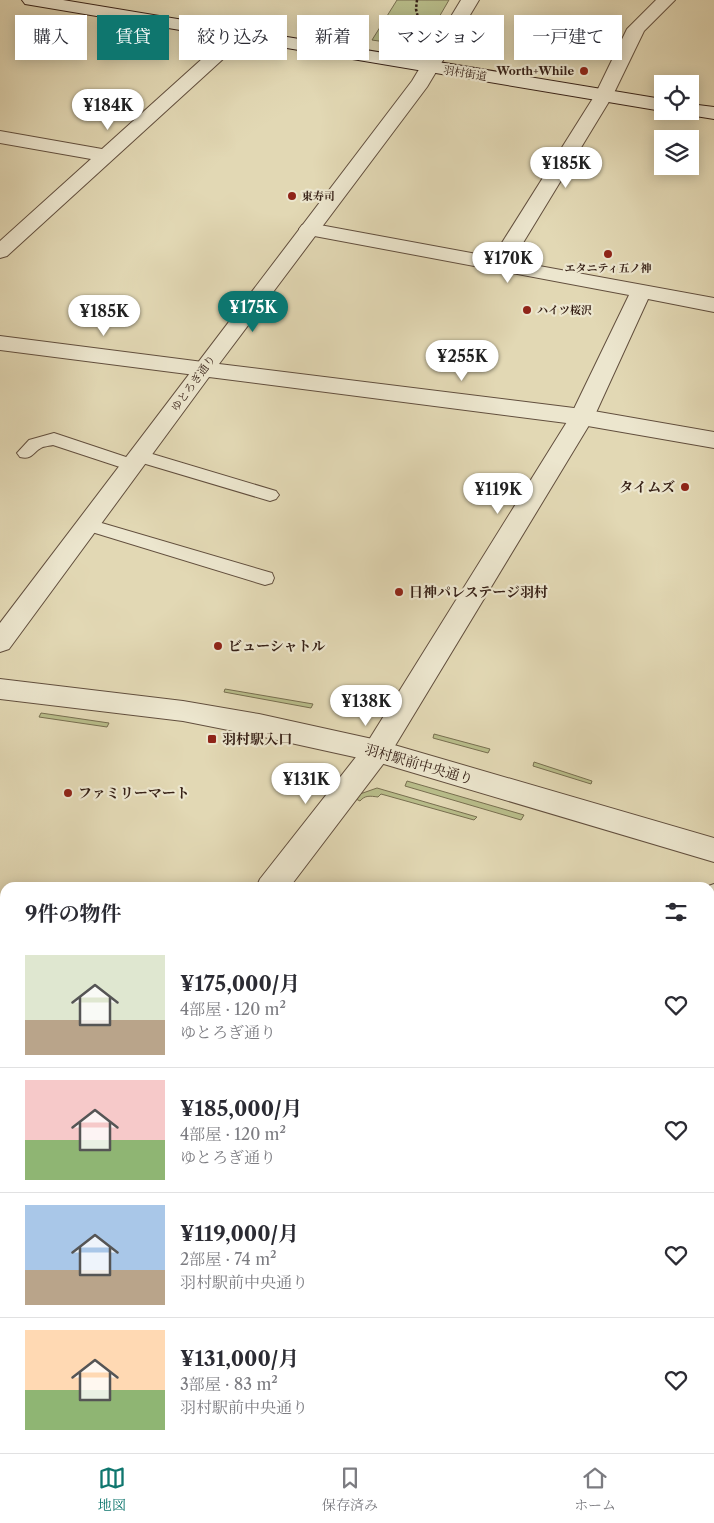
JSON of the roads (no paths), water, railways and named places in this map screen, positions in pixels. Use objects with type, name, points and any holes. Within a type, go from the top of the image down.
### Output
[{"type":"street","name":"羽村街道","points":[[31,0],[179,25]]},
{"type":"street","name":"ゆとろぎ通り","points":[[0,642],[308,229],[420,83],[470,0]]},
{"type":"street","points":[[499,264],[604,95],[636,29],[666,0]]},
{"type":"street","name":"羽村街道","points":[[287,43],[654,104]]},
{"type":"street","points":[[0,252],[212,60]]},
{"type":"street","points":[[699,112],[714,114]]},
{"type":"street","points":[[0,137],[107,156]]},
{"type":"street","points":[[308,229],[714,305]]},
{"type":"street","points":[[276,882],[377,751],[582,417],[641,292]]},
{"type":"street","points":[[0,343],[582,417],[714,440]]},
{"type":"street","name":"羽村駅前中央通り","points":[[0,689],[182,711],[259,725],[377,751],[714,850]]},
{"type":"lane","points":[[26,453],[35,444],[54,439],[270,495]]},
{"type":"lane","points":[[88,525],[265,578]]},
{"type":"place","name":"Worth+While","points":[[584,71]]},
{"type":"place","name":"東寿司","points":[[292,196]]},
{"type":"place","name":"エタニティ五ノ神","points":[[608,254]]},
{"type":"place","name":"ハイツ桜沢","points":[[527,310]]},
{"type":"place","name":"タイムズ","points":[[685,487]]},
{"type":"place","name":"日神パレステージ羽村","points":[[399,592]]},
{"type":"place","name":"ビューシャトル","points":[[218,646]]},
{"type":"place","name":"羽村駅入口","points":[[212,739]]},
{"type":"place","name":"ファミリーマート","points":[[68,793]]}]
